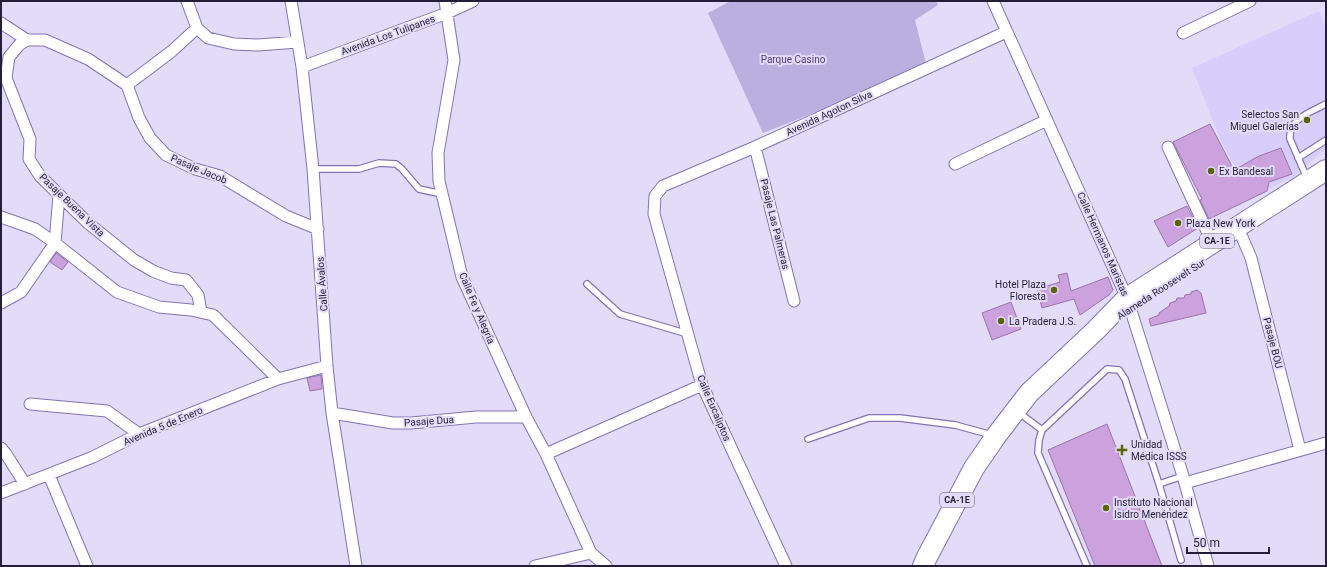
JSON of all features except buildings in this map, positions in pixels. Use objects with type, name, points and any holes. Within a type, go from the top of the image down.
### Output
[{"type":"highway","name":"Alameda Roosevelt Sur","points":[[1129,304],[1242,237],[1317,182],[1326,170]]},
{"type":"highway","name":"Alameda Roosevelt Sur","points":[[923,566],[974,468],[1029,393],[1096,330],[1129,304],[1213,244],[1317,182]]},
{"type":"street","points":[[187,1],[194,31]]},
{"type":"street","name":"Calle Ávalos","points":[[291,1],[302,66],[313,169],[327,366],[332,413],[356,566]]},
{"type":"street","name":"Avenida Los Tulipanes","points":[[302,66],[446,4],[473,1]]},
{"type":"street","name":"Calle Hermanos Maristas","points":[[993,1],[1129,304],[1184,480],[1208,566]]},
{"type":"street","points":[[1183,33],[1250,1]]},
{"type":"street","name":"Calle Fe y Alegría","points":[[446,4],[454,60],[438,153],[439,181],[462,277],[526,418],[546,454],[592,553],[606,566]]},
{"type":"street","points":[[1,23],[27,40],[45,40],[88,59],[127,85],[194,31]]},
{"type":"street","points":[[194,31],[208,38],[234,44],[258,45],[298,42]]},
{"type":"street","name":"Avenida Agoton Silva","points":[[655,196],[663,186],[755,147],[1006,32]]},
{"type":"street","name":"Pasaje Buena Vista","points":[[27,40],[19,45],[9,57],[3,79],[30,140],[29,159],[40,176],[88,223],[134,260],[153,271],[171,278],[186,280],[198,295],[201,312]]},
{"type":"street","name":"Pasaje Jacob","points":[[127,85],[139,118],[150,138],[166,155],[195,169],[220,176],[286,216],[318,229]]},
{"type":"street","points":[[955,164],[1047,120]]},
{"type":"street","name":"Pasaje Las Palmeras","points":[[755,147],[794,301]]},
{"type":"street","points":[[1168,147],[1213,244]]},
{"type":"street","points":[[1,303],[21,292],[55,243],[59,195]]},
{"type":"street","name":"Calle Eucaliptos","points":[[655,196],[654,214],[702,385],[786,566]]},
{"type":"street","points":[[1,217],[35,229],[117,292],[159,307],[191,310],[213,315],[278,379]]},
{"type":"street","name":"Pasaje BOU","points":[[1242,237],[1251,258],[1300,450]]},
{"type":"street","name":"Avenida 5 de Enero","points":[[1,493],[92,457],[140,434],[278,379],[327,366]]},
{"type":"street","points":[[546,454],[702,385]]},
{"type":"street","points":[[30,404],[107,411],[140,434]]},
{"type":"street","name":"Pasaje Dua","points":[[332,413],[393,423],[411,423],[476,417],[526,418]]},
{"type":"street","points":[[1184,480],[1326,443]]},
{"type":"street","points":[[1,448],[25,484]]},
{"type":"street","points":[[49,475],[87,566]]},
{"type":"street","points":[[535,566],[592,553]]},
{"type":"lane","points":[[1317,182],[1306,175],[1290,139],[1289,132],[1294,122],[1326,104]]},
{"type":"lane","points":[[1298,158],[1326,140]]},
{"type":"lane","points":[[313,169],[359,169],[379,163],[396,164],[419,189],[442,194]]},
{"type":"lane","points":[[587,284],[620,314],[688,334]]},
{"type":"lane","points":[[1087,566],[1038,453],[1039,440],[1042,430],[1107,370],[1119,370],[1125,379],[1159,484],[1181,560]]},
{"type":"lane","points":[[1016,410],[1042,430]]},
{"type":"lane","points":[[808,439],[868,418],[900,418],[955,425],[996,436]]},
{"type":"lane","points":[[1159,484],[1184,480]]},
{"type":"shaded area","points":[[1319,11],[1326,28],[1326,149],[1294,176],[1250,199],[1237,169],[1230,159],[1219,136],[1192,68]]},
{"type":"green space","name":"Parque Casino","points":[[731,1],[936,1],[938,5],[915,20],[927,68],[763,133],[708,13]]},
{"type":"place","name":"Selectos San Miguel Galerías","points":[[1307,120]]},
{"type":"place","name":"Ex Bandesal","points":[[1211,171]]},
{"type":"place","name":"Plaza New York","points":[[1178,223]]},
{"type":"place","name":"Hotel Plaza Floresta","points":[[1054,290]]},
{"type":"place","name":"La Pradera J.S.","points":[[1001,321]]},
{"type":"place","name":"Unidad Médica ISSS","points":[[1122,450]]},
{"type":"place","name":"Instituto Nacional Isidro Menéndez","points":[[1106,508]]}]
